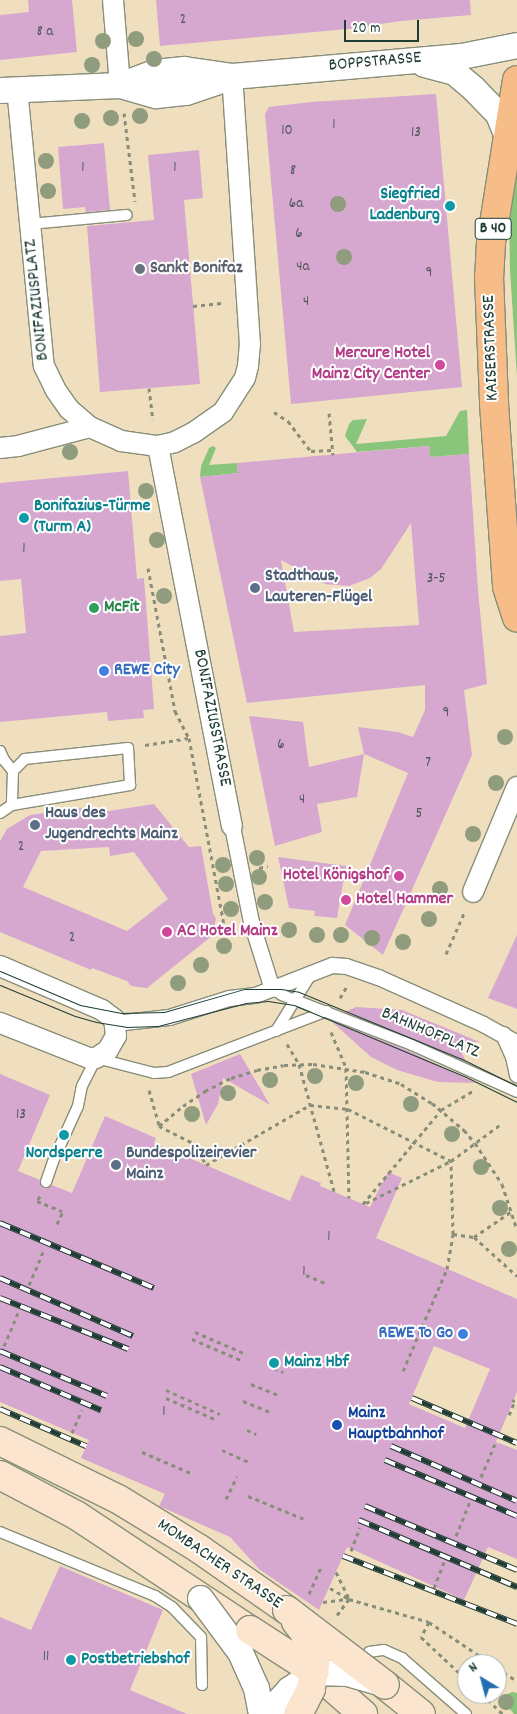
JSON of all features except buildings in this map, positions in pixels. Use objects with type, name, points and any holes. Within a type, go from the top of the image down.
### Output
[{"type":"main road","name":"KAISERSTRASSE","points":[[517,80],[491,242],[489,323],[507,587],[517,617]]},
{"type":"main road","name":"MOMBACHER STRASSE","points":[[0,1441],[118,1499],[198,1548],[297,1603],[385,1685],[421,1714]]},
{"type":"main road","name":"MOMBACHER STRASSE","points":[[0,1475],[76,1515],[315,1672],[363,1714]]},
{"type":"main road","points":[[297,1603],[304,1632],[312,1652],[315,1672],[311,1689],[298,1714]]},
{"type":"street","points":[[113,0],[120,86]]},
{"type":"street","name":"BOPPSTRASSE","points":[[9,89],[120,86],[154,72],[184,69],[232,76],[483,53],[517,44]]},
{"type":"street","points":[[399,61],[429,64],[454,72],[498,114],[507,136]]},
{"type":"street","name":"BONIFAZIUSPLATZ","points":[[9,89],[30,224],[44,366],[54,389],[69,409],[90,427],[121,441],[158,446],[175,442],[193,433],[223,412],[245,378],[248,366],[250,345],[232,76]]},
{"type":"street","points":[[0,448],[18,446],[90,427]]},
{"type":"street","name":"BONIFAZIUSSTRASSE","points":[[158,446],[251,922],[272,989]]},
{"type":"street","points":[[473,892],[517,787]]},
{"type":"street","name":"BAHNHOFPLATZ","points":[[115,1023],[170,1017],[229,998],[272,989],[332,965],[358,969],[503,1034],[517,1043]]},
{"type":"street","points":[[0,966],[86,1003],[109,1015],[115,1023],[116,1036],[113,1044],[96,1058],[78,1054],[0,1023]]},
{"type":"street","name":"BAHNHOFPLATZ","points":[[503,1034],[517,1075]]},
{"type":"street","points":[[200,1598],[240,1652],[256,1688],[261,1714]]},
{"type":"street","points":[[272,1714],[280,1699],[289,1688],[315,1672],[347,1673],[385,1685]]},
{"type":"lane","points":[[30,224],[127,215]]},
{"type":"lane","points":[[0,813],[12,805],[130,785],[128,748],[25,759],[13,770]]},
{"type":"lane","points":[[0,751],[4,760],[13,770],[12,805]]},
{"type":"lane","points":[[274,1033],[280,1027],[315,971]]},
{"type":"lane","name":"BAHNHOFPLATZ","points":[[272,989],[282,995],[327,1011],[517,1092]]},
{"type":"lane","points":[[46,1182],[78,1106],[85,1078],[96,1058],[154,1073],[168,1072],[274,1033],[327,1011]]},
{"type":"lane","points":[[0,1532],[155,1596],[172,1607],[201,1637],[202,1685]]},
{"type":"lane","points":[[369,1652],[384,1650],[402,1658],[466,1714]]},
{"type":"path","points":[[124,110],[135,205]]},
{"type":"path","points":[[193,306],[224,303]]},
{"type":"path","points":[[149,388],[152,420]]},
{"type":"path","points":[[274,412],[288,421],[311,451],[332,450]]},
{"type":"path","points":[[329,413],[333,455]]},
{"type":"path","points":[[148,568],[174,711],[189,738],[226,936]]},
{"type":"path","points":[[128,748],[189,738]]},
{"type":"path","points":[[446,954],[473,892]]},
{"type":"path","points":[[337,1002],[348,986]]},
{"type":"path","points":[[328,1025],[346,1068],[349,1198]]},
{"type":"path","points":[[286,1043],[299,1064],[334,1191]]},
{"type":"path","points":[[159,1126],[194,1098],[231,1078],[258,1070],[299,1064],[346,1068],[401,1084],[441,1110],[475,1143],[502,1184],[517,1230]]},
{"type":"path","points":[[148,1088],[159,1126],[194,1144],[206,1165],[310,1105],[348,1108],[450,1161]]},
{"type":"path","points":[[477,1088],[441,1110],[363,1204],[450,1161],[501,1124]]},
{"type":"path","points":[[403,1371],[447,1269],[453,1234],[450,1161]]},
{"type":"path","points":[[474,1237],[512,1211]]},
{"type":"path","points":[[57,1224],[63,1212]]},
{"type":"path","points":[[453,1234],[474,1237],[517,1276]]},
{"type":"path","points":[[29,1285],[38,1268],[44,1250]]},
{"type":"path","points":[[306,1275],[314,1280],[325,1283]]},
{"type":"path","points":[[4,1346],[18,1312]]},
{"type":"path","points":[[195,1332],[246,1354]]},
{"type":"path","points":[[192,1339],[243,1361]]},
{"type":"path","points":[[274,1368],[283,1372]]},
{"type":"path","points":[[251,1384],[280,1396]]},
{"type":"path","points":[[166,1390],[220,1414]]},
{"type":"path","points":[[166,1398],[217,1420]]},
{"type":"path","points":[[243,1401],[272,1413]]},
{"type":"path","points":[[509,1416],[515,1401]]},
{"type":"path","points":[[72,1433],[82,1410]]},
{"type":"path","points":[[247,1430],[256,1434]]},
{"type":"path","points":[[482,1477],[496,1442]]},
{"type":"path","points":[[222,1450],[251,1463]]},
{"type":"path","points":[[142,1452],[193,1474]]},
{"type":"path","points":[[226,1499],[229,1488],[237,1476]]},
{"type":"path","points":[[248,1496],[304,1519]]},
{"type":"path","points":[[456,1536],[470,1502]]},
{"type":"path","points":[[351,1551],[360,1528]]},
{"type":"path","points":[[434,1588],[444,1562]]},
{"type":"path","points":[[297,1603],[322,1565]]},
{"type":"path","points":[[336,1572],[349,1599]]},
{"type":"path","points":[[330,1588],[349,1599],[429,1622],[477,1654]]},
{"type":"path","points":[[323,1602],[349,1599]]},
{"type":"path","points":[[332,1622],[349,1599]]},
{"type":"path","points":[[429,1622],[421,1636],[457,1670]]},
{"type":"path","points":[[492,1704],[503,1714]]},
{"type":"green space","points":[[517,158],[517,377],[510,270],[509,212]]},
{"type":"green space","points":[[467,410],[469,454],[430,457],[429,446],[357,452],[345,436],[349,424],[353,420],[367,419],[356,444],[446,436],[460,411]]},
{"type":"green space","points":[[213,446],[216,448],[209,465],[237,463],[238,473],[200,477],[201,466],[209,448]]},
{"type":"green space","points":[[512,1692],[517,1693],[517,1714],[514,1714],[506,1704],[507,1694]]},
{"type":"tram line","points":[[0,971],[80,1005],[121,1013],[164,1012],[244,989],[281,989],[299,992],[464,1060],[517,1086]]},
{"type":"tram line","points":[[0,985],[75,1016],[126,1027],[158,1026],[246,1003],[268,1001],[294,1005],[464,1076],[517,1102]]},
{"type":"railway","points":[[0,1223],[154,1288]]},
{"type":"railway","points":[[0,1278],[133,1336]]},
{"type":"railway","points":[[0,1298],[128,1349]]},
{"type":"railway","points":[[0,1351],[107,1396]]},
{"type":"railway","points":[[0,1367],[101,1410]]},
{"type":"railway","points":[[412,1398],[517,1443]]},
{"type":"railway","points":[[0,1409],[86,1446]]},
{"type":"railway","points":[[391,1446],[517,1501]]},
{"type":"railway","points":[[385,1460],[517,1516]]},
{"type":"railway","points":[[365,1506],[517,1570]]},
{"type":"railway","points":[[359,1520],[517,1587]]},
{"type":"railway","points":[[343,1556],[517,1624]]},
{"type":"place","name":"Siegfried Ladenburg","points":[[450,206]]},
{"type":"place","name":"Sankt Bonifaz","points":[[140,269]]},
{"type":"place","name":"Mercure Hotel Mainz City Center","points":[[440,365]]},
{"type":"place","name":"Bonifazius-Türme (Turm A)","points":[[24,518]]},
{"type":"place","name":"Stadthaus, Lauteren-Flügel","points":[[255,588]]},
{"type":"place","name":"McFit","points":[[94,608]]},
{"type":"place","name":"REWE City","points":[[104,671]]},
{"type":"place","name":"Haus des Jugendrechts Mainz","points":[[35,825]]},
{"type":"place","name":"Hotel Königshof","points":[[399,876]]},
{"type":"place","name":"Hotel Hammer","points":[[346,900]]},
{"type":"place","name":"AC Hotel Mainz","points":[[167,932]]},
{"type":"place","name":"Nordsperre","points":[[64,1135]]},
{"type":"place","name":"Bundespolizeirevier Mainz","points":[[116,1165]]},
{"type":"place","name":"REWE To Go","points":[[463,1334]]},
{"type":"place","name":"Mainz Hbf","points":[[274,1363]]},
{"type":"place","name":"Mainz Hauptbahnhof","points":[[337,1425]]},
{"type":"place","name":"Postbetriebshof","points":[[71,1660]]}]
